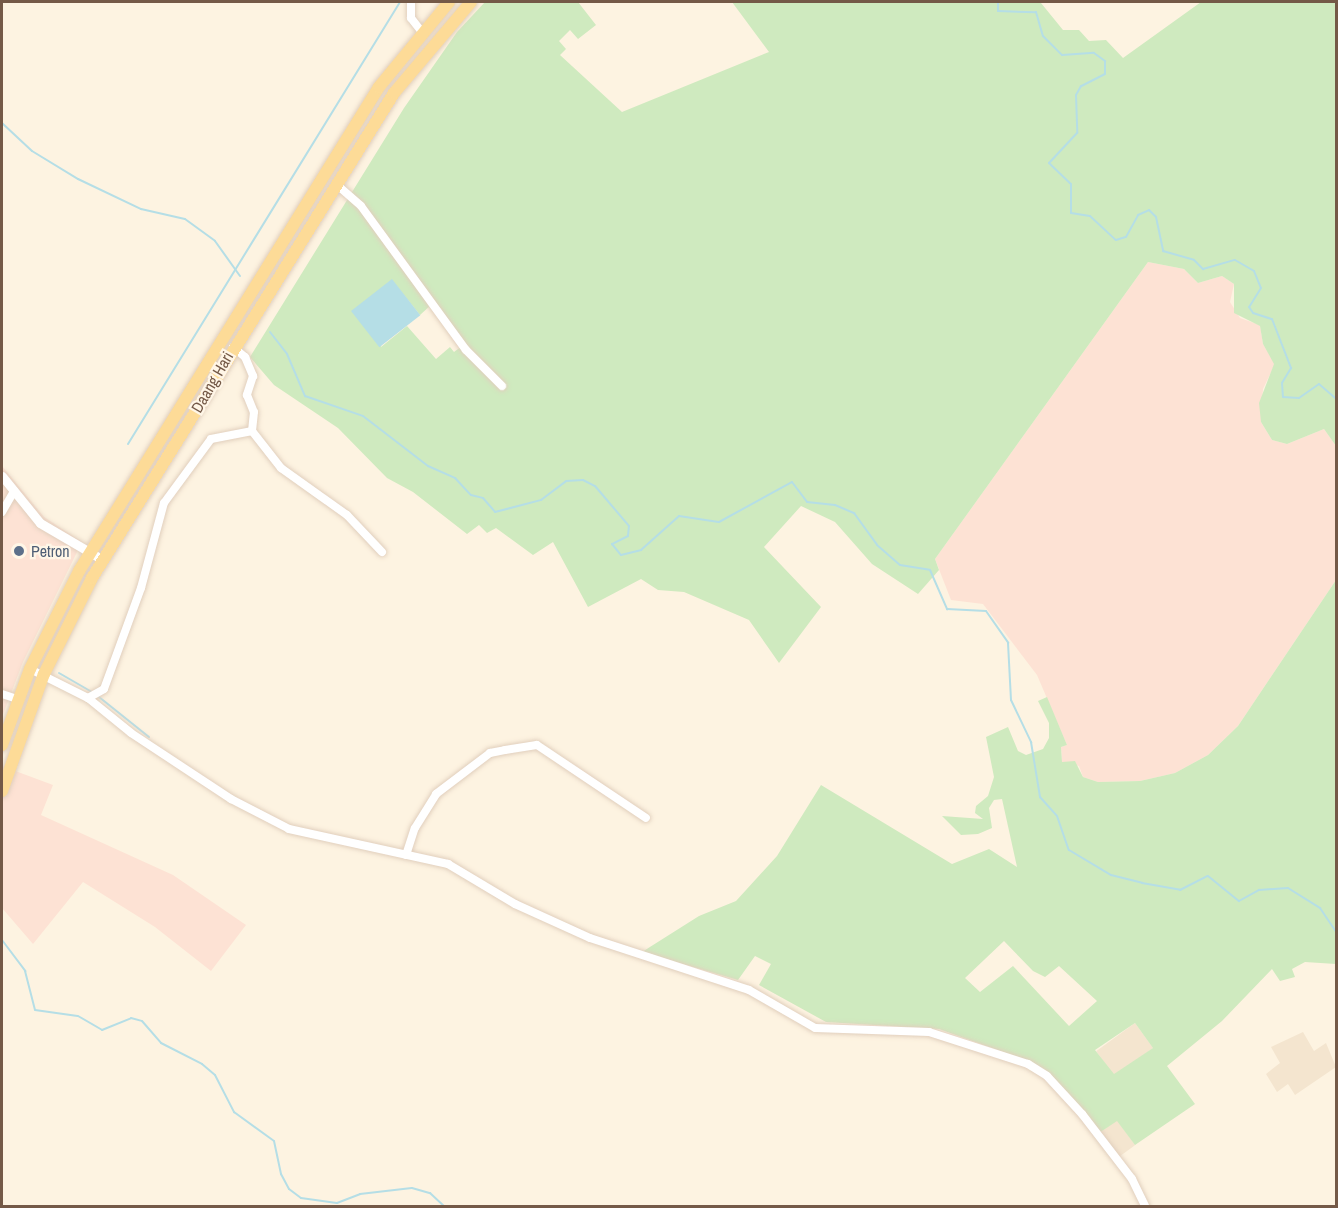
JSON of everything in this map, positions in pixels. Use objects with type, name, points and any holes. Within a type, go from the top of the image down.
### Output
[{"type":"main road","name":"Daang Hari","points":[[2,745],[17,699],[30,669],[90,552],[373,96],[421,31],[449,2]]},
{"type":"main road","name":"Daang Hari","points":[[2,791],[44,674],[104,560],[232,347],[394,93],[471,2]]},
{"type":"street","points":[[411,2],[411,18],[421,31]]},
{"type":"street","points":[[336,184],[361,206],[466,350],[502,386]]},
{"type":"street","points":[[232,347],[245,357],[253,376],[247,395],[254,412],[252,431],[280,468],[347,515],[382,552]]},
{"type":"street","points":[[88,698],[104,690],[167,497],[212,439],[252,431]]},
{"type":"street","points":[[2,476],[40,523],[104,560]]},
{"type":"street","points":[[2,513],[14,491]]},
{"type":"street","points":[[30,669],[88,698],[231,799],[289,829],[448,864],[515,904],[590,938],[749,990],[815,1028],[929,1032],[1028,1064],[1047,1076],[1082,1114],[1132,1179],[1145,1206]]},
{"type":"street","points":[[2,694],[17,699]]},
{"type":"street","points":[[406,855],[415,828],[435,794],[490,753],[537,745],[646,818]]},
{"type":"shaded area","points":[[1148,262],[1184,269],[1198,283],[1222,276],[1234,284],[1230,302],[1240,318],[1260,325],[1263,344],[1275,364],[1263,389],[1261,422],[1272,440],[1287,444],[1324,429],[1336,446],[1336,580],[1238,726],[1208,755],[1175,773],[1140,781],[1098,782],[1083,777],[1079,766],[1062,762],[1061,747],[1067,745],[1037,675],[983,604],[951,600],[935,559]]},
{"type":"shaded area","points":[[2,466],[44,517],[82,542],[23,662],[2,717]]},
{"type":"shaded area","points":[[2,766],[53,785],[41,815],[173,875],[246,925],[211,971],[155,927],[83,882],[33,944],[2,908]]},
{"type":"shaded area","points":[[1135,1023],[1153,1048],[1114,1076],[1096,1051]]},
{"type":"shaded area","points":[[1303,1032],[1314,1051],[1326,1043],[1336,1067],[1295,1095],[1288,1084],[1277,1092],[1266,1074],[1280,1063],[1271,1047]]},
{"type":"shaded area","points":[[1117,1120],[1135,1145],[1117,1158],[1099,1133]]},
{"type":"green space","points":[[485,2],[578,2],[596,25],[578,39],[570,30],[559,41],[566,49],[560,55],[622,112],[769,52],[732,2],[1041,3],[1063,30],[1079,30],[1089,41],[1106,40],[1123,58],[1201,2],[1336,2],[1336,446],[1324,429],[1287,444],[1272,440],[1261,422],[1259,403],[1274,364],[1263,344],[1260,326],[1234,313],[1234,284],[1222,276],[1198,283],[1184,269],[1148,262],[935,559],[939,570],[918,594],[872,564],[835,522],[801,506],[764,547],[821,607],[779,663],[749,620],[684,592],[658,590],[641,579],[588,607],[553,542],[533,555],[496,528],[487,533],[479,525],[467,534],[413,492],[387,478],[338,428],[274,385],[250,357],[404,108],[457,32]],"holes":[[[392,280],[420,315],[431,305],[462,346],[454,352],[450,347],[436,359],[407,326],[381,347]]]},
{"type":"green space","points":[[1336,580],[1336,964],[1305,962],[1292,969],[1295,977],[1280,981],[1272,969],[1222,1021],[1167,1066],[1195,1104],[1135,1145],[1117,1121],[1099,1133],[1051,1076],[1031,1062],[939,1029],[826,1022],[759,985],[771,964],[755,956],[738,980],[642,952],[699,916],[736,901],[777,856],[821,785],[952,864],[989,849],[1017,867],[1002,799],[994,800],[989,808],[992,828],[978,834],[961,835],[942,816],[983,819],[975,813],[976,806],[988,796],[994,777],[986,737],[1008,727],[1018,751],[1026,755],[1043,749],[1049,738],[1049,723],[1038,701],[1047,697],[1067,745],[1061,747],[1062,762],[1075,761],[1083,777],[1098,782],[1140,781],[1175,773],[1208,755],[1238,726]],"holes":[[[1004,941],[1033,971],[1045,977],[1059,966],[1097,1001],[1069,1026],[1013,966],[980,992],[965,978]],[[1135,1023],[1153,1048],[1114,1074],[1095,1050]]]},
{"type":"water","points":[[392,279],[420,315],[379,347],[351,311]]},
{"type":"waterway","points":[[128,444],[400,2]]},
{"type":"waterway","points":[[998,2],[998,11],[1036,12],[1043,36],[1062,55],[1094,53],[1105,61],[1105,74],[1081,86],[1076,95],[1077,133],[1049,163],[1071,184],[1071,213],[1090,216],[1116,240],[1126,237],[1138,215],[1149,210],[1156,217],[1163,251],[1194,260],[1203,269],[1235,260],[1254,271],[1261,288],[1249,307],[1253,313],[1272,319],[1291,368],[1282,383],[1283,397],[1299,398],[1319,384],[1336,399]]},
{"type":"waterway","points":[[2,123],[32,151],[78,179],[141,209],[185,219],[215,241],[240,276]]},
{"type":"waterway","points":[[270,332],[287,354],[305,396],[363,416],[428,466],[455,478],[471,495],[483,498],[495,512],[541,500],[566,481],[583,480],[595,486],[629,526],[628,536],[612,544],[621,555],[641,550],[679,516],[719,522],[792,482],[807,502],[835,505],[854,513],[877,545],[900,565],[930,570],[947,609],[986,611],[1008,643],[1011,700],[1031,742],[1040,797],[1057,816],[1069,850],[1111,875],[1142,883],[1180,890],[1208,876],[1239,901],[1259,890],[1288,888],[1320,908],[1336,932]]},
{"type":"waterway","points":[[59,673],[92,692]]},
{"type":"waterway","points":[[99,697],[149,737]]},
{"type":"waterway","points":[[2,940],[25,971],[35,1010],[78,1016],[102,1030],[131,1018],[142,1021],[161,1043],[202,1064],[215,1075],[234,1112],[274,1141],[281,1174],[289,1189],[301,1198],[337,1203],[360,1194],[412,1188],[430,1193],[444,1206]]},
{"type":"place","name":"Petron","points":[[19,551]]}]
